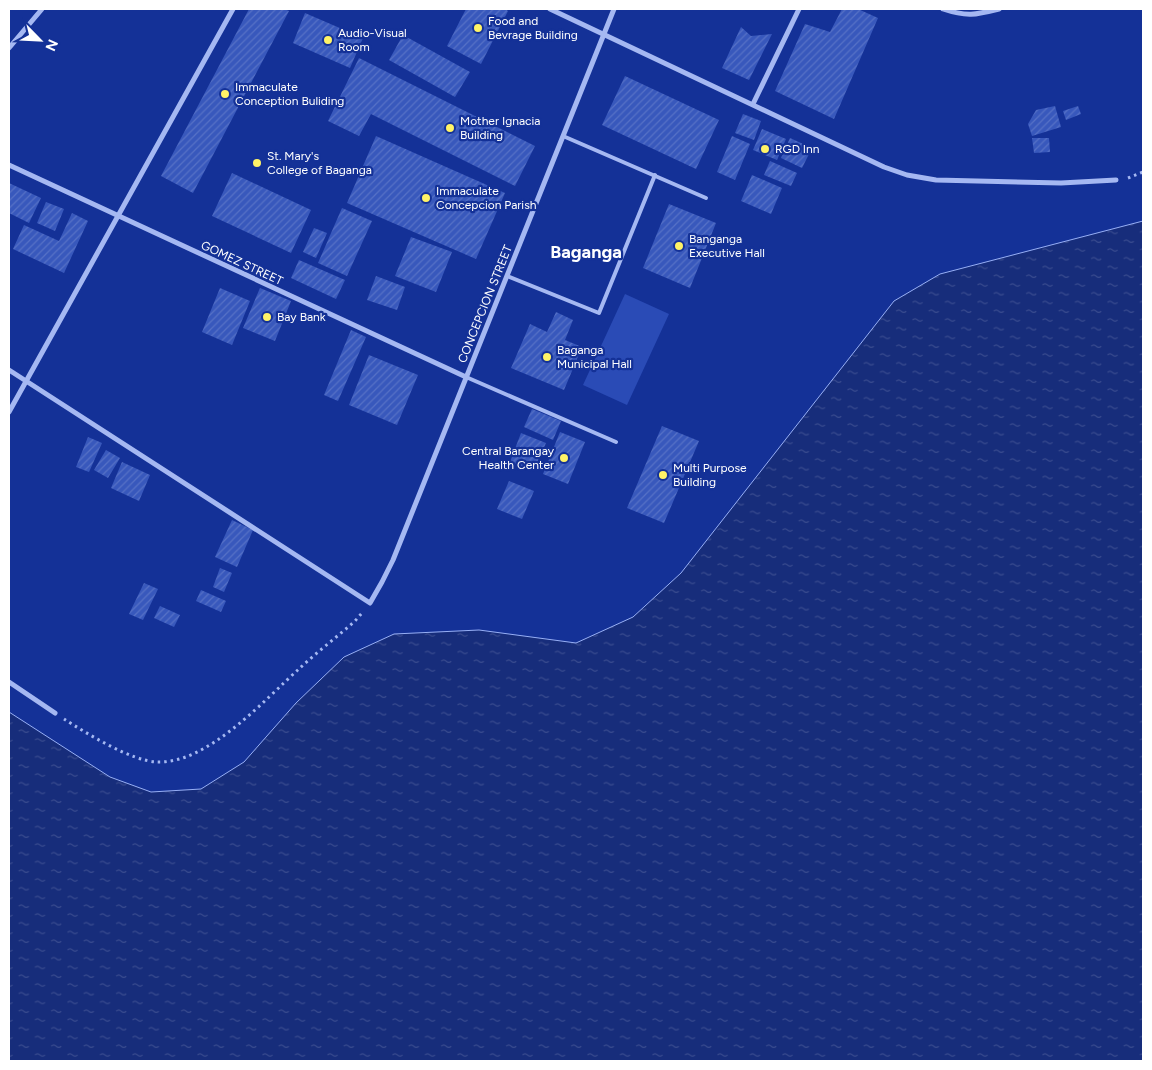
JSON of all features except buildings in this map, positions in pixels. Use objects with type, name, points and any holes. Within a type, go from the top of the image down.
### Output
[{"type":"street","points":[[9,48],[42,9]]},
{"type":"street","points":[[9,412],[233,9]]},
{"type":"street","points":[[550,9],[884,167],[907,175],[936,180],[1061,183],[1116,180]]},
{"type":"street","name":"CONCEPCION STREET","points":[[370,603],[393,560],[614,9]]},
{"type":"street","points":[[753,104],[799,9]]},
{"type":"street","points":[[942,9],[956,14],[974,15],[999,9]]},
{"type":"street","name":"GOMEZ STREET","points":[[9,165],[466,378]]},
{"type":"street","points":[[9,370],[370,603]]},
{"type":"street","points":[[9,682],[55,713]]},
{"type":"lane","points":[[563,136],[706,198]]},
{"type":"lane","points":[[507,276],[599,313],[655,175]]},
{"type":"lane","points":[[466,378],[616,442]]},
{"type":"path","points":[[55,713],[82,731],[132,756],[156,762],[180,759],[202,751],[230,731],[301,667],[355,622],[370,603]]},
{"type":"shaded area","points":[[625,294],[669,314],[627,405],[583,385]]},
{"type":"water","points":[[1143,221],[1143,1061],[9,1061],[9,712],[110,777],[151,792],[201,789],[244,762],[296,703],[344,657],[394,634],[479,630],[576,643],[633,617],[681,573],[894,301],[940,274]]},
{"type":"place","name":"Food and Bevrage Building","points":[[478,28]]},
{"type":"place","name":"Audio-Visual Room","points":[[328,40]]},
{"type":"place","name":"Immaculate Conception Buliding","points":[[225,94]]},
{"type":"place","name":"Mother Ignacia Building","points":[[450,128]]},
{"type":"place","name":"RGD Inn","points":[[765,149]]},
{"type":"place","name":"St. Mary's College of Baganga","points":[[257,163]]},
{"type":"place","name":"Immaculate Concepcion Parish","points":[[426,198]]},
{"type":"place","name":"Banganga Executive Hall","points":[[679,246]]},
{"type":"place","name":"Bay Bank","points":[[267,317]]},
{"type":"place","name":"Baganga Municipal Hall","points":[[547,357]]},
{"type":"place","name":"Central Barangay Health Center","points":[[564,458]]},
{"type":"place","name":"Multi Purpose Building","points":[[663,475]]},
{"type":"district","name":"Baganga","points":[[586,252]]}]
